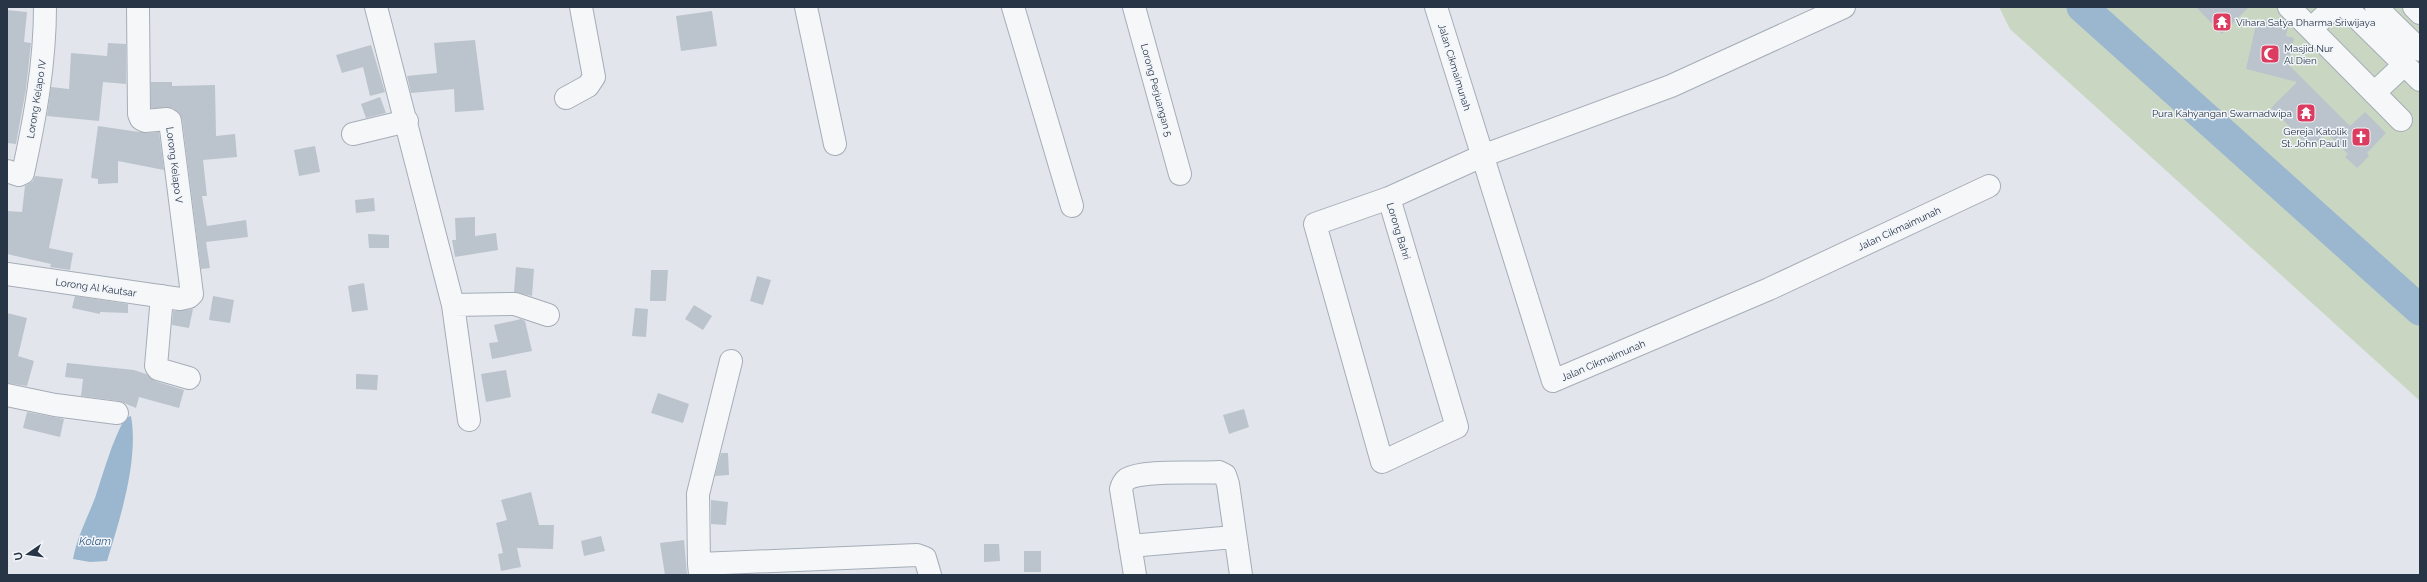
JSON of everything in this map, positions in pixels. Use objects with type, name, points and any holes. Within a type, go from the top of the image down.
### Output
[{"type":"street","name":"Lorong Kelapo IV","points":[[7,171],[19,175],[23,173],[36,110],[45,39],[45,7]]},
{"type":"street","name":"Lorong Kelapo V","points":[[138,7],[139,114],[140,119],[145,121],[167,119],[170,121],[192,294],[185,298]]},
{"type":"street","points":[[376,7],[407,121],[453,305],[469,420]]},
{"type":"street","points":[[566,98],[588,86],[594,77],[581,7]]},
{"type":"street","points":[[806,7],[835,144]]},
{"type":"street","points":[[1013,7],[1072,206]]},
{"type":"street","name":"Lorong Perjuangan 5","points":[[1134,7],[1180,174]]},
{"type":"street","name":"Jalan Cikmaimunah","points":[[1436,7],[1553,381],[1769,289],[1989,186]]},
{"type":"street","points":[[1389,198],[1482,156],[1671,86],[1844,7]]},
{"type":"street","points":[[2290,7],[2401,120]]},
{"type":"street","points":[[2310,29],[2334,7]]},
{"type":"street","points":[[2346,7],[2412,58]]},
{"type":"street","points":[[2376,7],[2412,58],[2420,80]]},
{"type":"street","points":[[2414,7],[2420,13]]},
{"type":"street","points":[[2374,93],[2412,58]]},
{"type":"street","points":[[353,134],[407,121]]},
{"type":"street","name":"Lorong Bahri","points":[[1389,198],[1457,427],[1382,462],[1315,224],[1389,198]]},
{"type":"street","name":"Lorong Al Kautsar","points":[[7,274],[185,298]]},
{"type":"street","points":[[162,296],[155,363],[158,369],[189,378]]},
{"type":"street","points":[[453,305],[515,304],[548,315]]},
{"type":"street","points":[[731,362],[698,494],[700,570],[917,555],[925,558],[930,575]]},
{"type":"street","points":[[7,395],[55,405],[117,413]]},
{"type":"street","points":[[1135,575],[1121,489],[1128,479],[1154,474],[1219,472],[1225,475],[1241,575]]},
{"type":"street","points":[[1130,546],[1234,537]]},
{"type":"green space","points":[[1999,7],[2420,7],[2420,401],[2010,29]]},
{"type":"water","name":"Kolam","points":[[131,416],[133,433],[127,489],[107,561],[90,562],[73,559],[116,438],[125,418]]},
{"type":"building","name":"Vihara Satya Dharma Sriwijaya","points":[[2196,7],[2249,7],[2222,34]]},
{"type":"building","points":[[7,10],[27,12],[24,42],[31,43],[26,89],[16,144],[7,143]]},
{"type":"building","points":[[712,11],[717,46],[681,51],[676,16]]},
{"type":"building","points":[[2257,20],[2288,27],[2286,36],[2294,38],[2288,64],[2350,126],[2365,112],[2386,133],[2367,153],[2369,156],[2357,168],[2345,157],[2348,154],[2327,133],[2311,148],[2271,108],[2297,82],[2246,69]]},
{"type":"building","points":[[475,40],[484,110],[455,112],[454,89],[411,93],[407,76],[437,73],[434,43]]},
{"type":"building","points":[[108,43],[126,44],[126,84],[103,82],[99,121],[47,116],[51,87],[69,89],[71,53],[107,56]]},
{"type":"building","points":[[371,45],[385,92],[370,96],[363,67],[342,73],[336,55]]},
{"type":"building","points":[[151,82],[172,82],[172,86],[215,85],[216,136],[235,134],[237,157],[203,160],[207,196],[202,196],[207,226],[246,220],[248,237],[206,242],[210,268],[201,269],[182,119],[173,108],[151,108]]},
{"type":"building","points":[[380,97],[386,113],[366,118],[361,104]]},
{"type":"building","points":[[98,126],[146,133],[159,132],[164,170],[118,161],[118,183],[98,184],[98,179],[91,178]]},
{"type":"building","points":[[315,146],[320,172],[299,176],[294,150]]},
{"type":"building","points":[[35,176],[63,179],[49,248],[73,253],[70,270],[50,267],[51,264],[7,254],[7,211],[22,212],[25,186],[33,181]]},
{"type":"building","points":[[374,198],[375,211],[356,213],[355,200]]},
{"type":"building","points":[[475,217],[475,236],[496,233],[498,250],[455,257],[452,240],[456,240],[455,218]]},
{"type":"building","points":[[368,234],[389,235],[389,248],[369,248]]},
{"type":"building","points":[[516,267],[534,269],[532,296],[514,292]]},
{"type":"building","points":[[651,270],[668,270],[666,301],[650,301]]},
{"type":"building","points":[[757,276],[771,280],[763,305],[750,301]]},
{"type":"building","points":[[364,283],[368,310],[352,312],[348,286]]},
{"type":"building","points":[[75,296],[128,304],[128,313],[100,312],[100,314],[72,308]]},
{"type":"building","points":[[213,296],[234,300],[230,323],[209,320]]},
{"type":"building","points":[[694,305],[712,316],[703,330],[685,319]]},
{"type":"building","points":[[635,308],[648,309],[646,337],[632,336]]},
{"type":"building","points":[[193,309],[189,328],[172,325],[173,311]]},
{"type":"building","points":[[7,313],[27,318],[18,356],[34,361],[27,386],[7,383]]},
{"type":"building","points":[[521,319],[525,321],[532,351],[492,359],[489,343],[498,342],[494,325]]},
{"type":"building","points":[[67,363],[134,370],[146,374],[155,381],[184,390],[179,408],[139,397],[136,408],[119,401],[81,396],[83,379],[65,377]]},
{"type":"building","points":[[506,370],[511,397],[486,402],[481,374]]},
{"type":"building","points":[[356,374],[378,375],[377,390],[356,389]]},
{"type":"building","points":[[658,393],[689,404],[683,423],[651,413]]},
{"type":"building","points":[[1244,409],[1249,427],[1229,434],[1223,415]]},
{"type":"building","points":[[27,412],[64,419],[60,437],[23,428]]},
{"type":"building","points":[[721,453],[728,453],[729,475],[715,476]]},
{"type":"building","points":[[531,492],[539,525],[554,525],[553,549],[517,548],[521,567],[501,571],[498,554],[503,553],[496,523],[507,520],[501,500]]},
{"type":"building","points":[[711,500],[728,502],[726,525],[711,524]]},
{"type":"building","points":[[601,536],[605,551],[584,556],[581,541]]},
{"type":"building","points":[[684,540],[687,575],[665,575],[660,543]]},
{"type":"building","points":[[984,544],[999,544],[1000,561],[984,562]]},
{"type":"building","points":[[1024,551],[1041,551],[1041,572],[1024,572]]},
{"type":"waterway","points":[[2082,7],[2420,310]]},
{"type":"place","name":"Vihara Satya Dharma Sriwijaya","points":[[2222,22]]},
{"type":"place","name":"Masjid Nur Al Dien","points":[[2270,54]]},
{"type":"place","name":"Pura Kahyangan Swarnadwipa","points":[[2306,113]]},
{"type":"place","name":"Gereja Katolik St. John Paul II","points":[[2361,137]]}]
